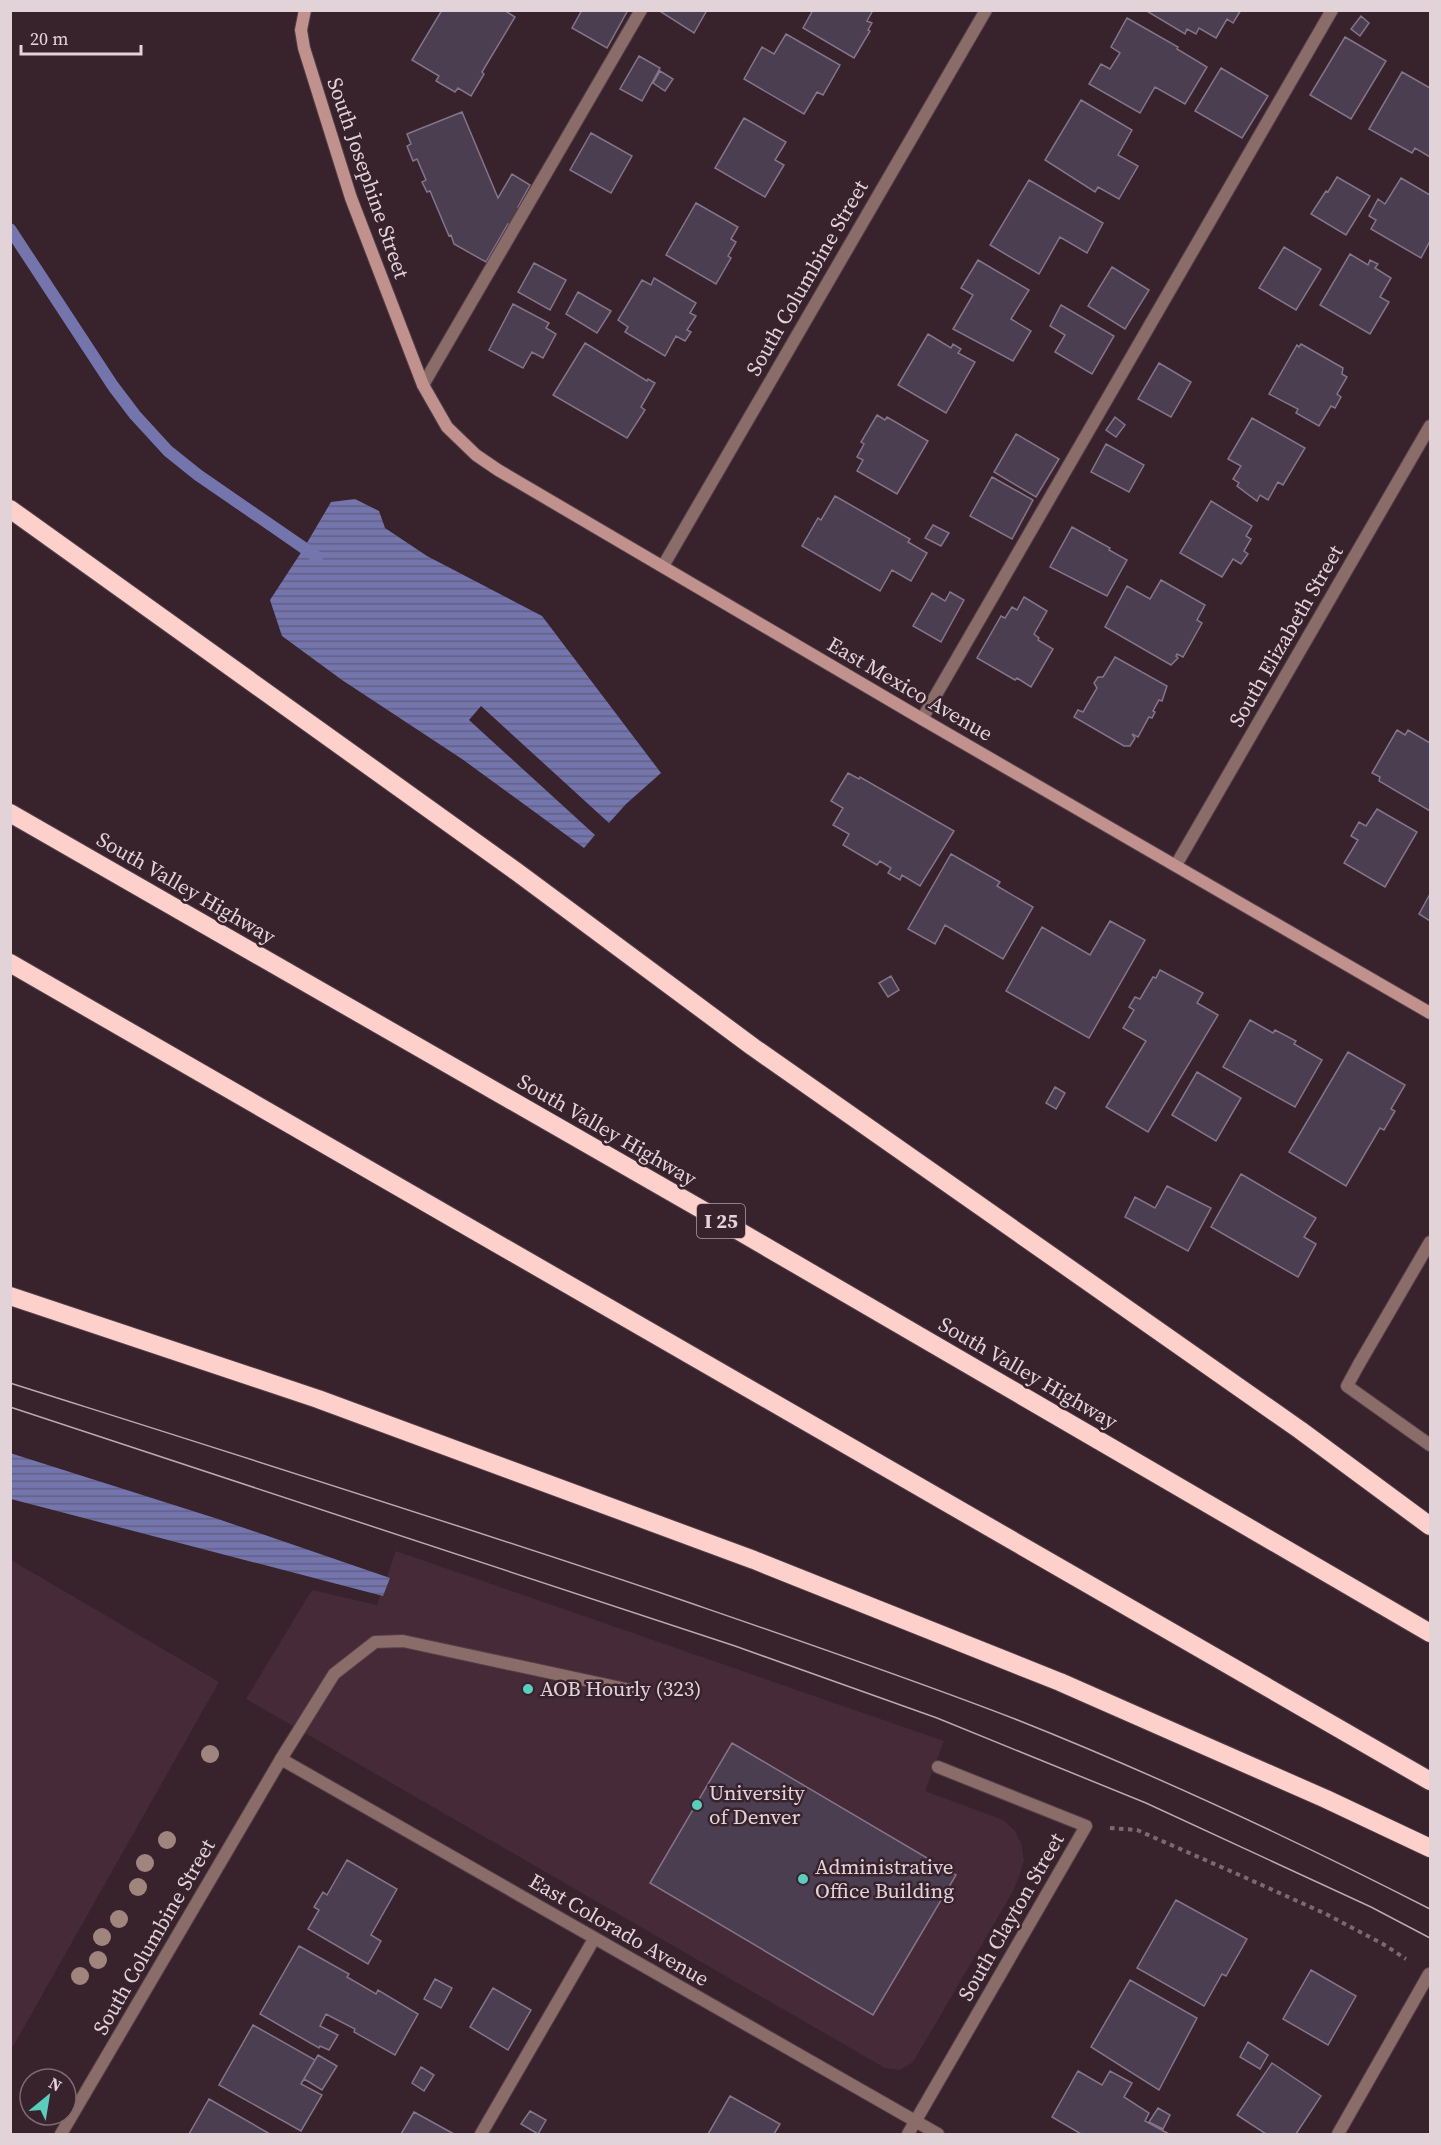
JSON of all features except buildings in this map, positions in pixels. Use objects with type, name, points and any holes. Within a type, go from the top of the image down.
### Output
[{"type":"highway","points":[[10,509],[517,872],[753,1047],[1281,1416],[1431,1526]]},
{"type":"highway","points":[[10,513],[33,526]]},
{"type":"highway","name":"South Valley Highway","points":[[10,813],[723,1222],[1431,1633]]},
{"type":"highway","points":[[10,963],[1431,1781]]},
{"type":"highway","points":[[10,1289],[160,1345]]},
{"type":"highway","points":[[10,1296],[318,1399],[754,1560],[975,1647],[1215,1749],[1431,1848]]},
{"type":"street","name":"South Josephine Street","points":[[304,10],[301,30],[315,85],[351,198],[412,356]]},
{"type":"street","points":[[423,385],[641,10]]},
{"type":"street","name":"South Columbine Street","points":[[663,566],[986,10]]},
{"type":"street","points":[[922,719],[1332,10]]},
{"type":"street","name":"East Mexico Avenue","points":[[412,356],[423,385],[447,427],[476,455],[498,470],[922,719],[1431,1013]]},
{"type":"street","name":"South Elizabeth Street","points":[[1176,865],[1431,426]]},
{"type":"street","points":[[1431,1242],[1347,1386],[1431,1445]]},
{"type":"street","name":"South Columbine Street","points":[[61,2134],[281,1759],[334,1674],[375,1642],[403,1641],[640,1692]]},
{"type":"street","name":"East Colorado Avenue","points":[[281,1759],[938,2134]]},
{"type":"street","name":"South Clayton Street","points":[[908,2134],[1086,1826],[938,1767]]},
{"type":"street","points":[[481,2134],[594,1939]]},
{"type":"street","points":[[1338,2134],[1430,1975]]},
{"type":"path","points":[[1086,1826],[1137,1830],[1326,1914],[1383,1944],[1430,1975]]},
{"type":"shaded area","name":"University of Denver","points":[[396,1551],[944,1741],[925,1791],[1003,1820],[1014,1830],[1021,1843],[1024,1860],[1012,1893],[913,2062],[900,2070],[885,2068],[246,1699],[312,1590],[377,1605]]},
{"type":"shaded area","points":[[11,1560],[219,1682],[11,2050]]},
{"type":"water","points":[[355,499],[379,511],[385,528],[427,556],[542,616],[661,773],[626,804],[609,823],[481,706],[469,720],[595,835],[584,848],[462,759],[342,680],[282,636],[270,600],[331,502]]},
{"type":"water","points":[[10,1453],[218,1519],[390,1578],[383,1596],[11,1499]]},
{"type":"waterway","points":[[10,229],[113,386],[135,415],[168,451],[198,475],[317,557]]},
{"type":"tram line","points":[[10,1383],[588,1568],[886,1671],[1068,1740],[1277,1833],[1430,1909]]},
{"type":"tram line","points":[[10,1407],[735,1646],[937,1718],[1146,1803],[1371,1907],[1430,1938]]},
{"type":"place","name":"AOB Hourly (323)","points":[[528,1689]]},
{"type":"place","name":"University of Denver","points":[[697,1805]]},
{"type":"place","name":"Administrative Office Building","points":[[803,1879]]}]
